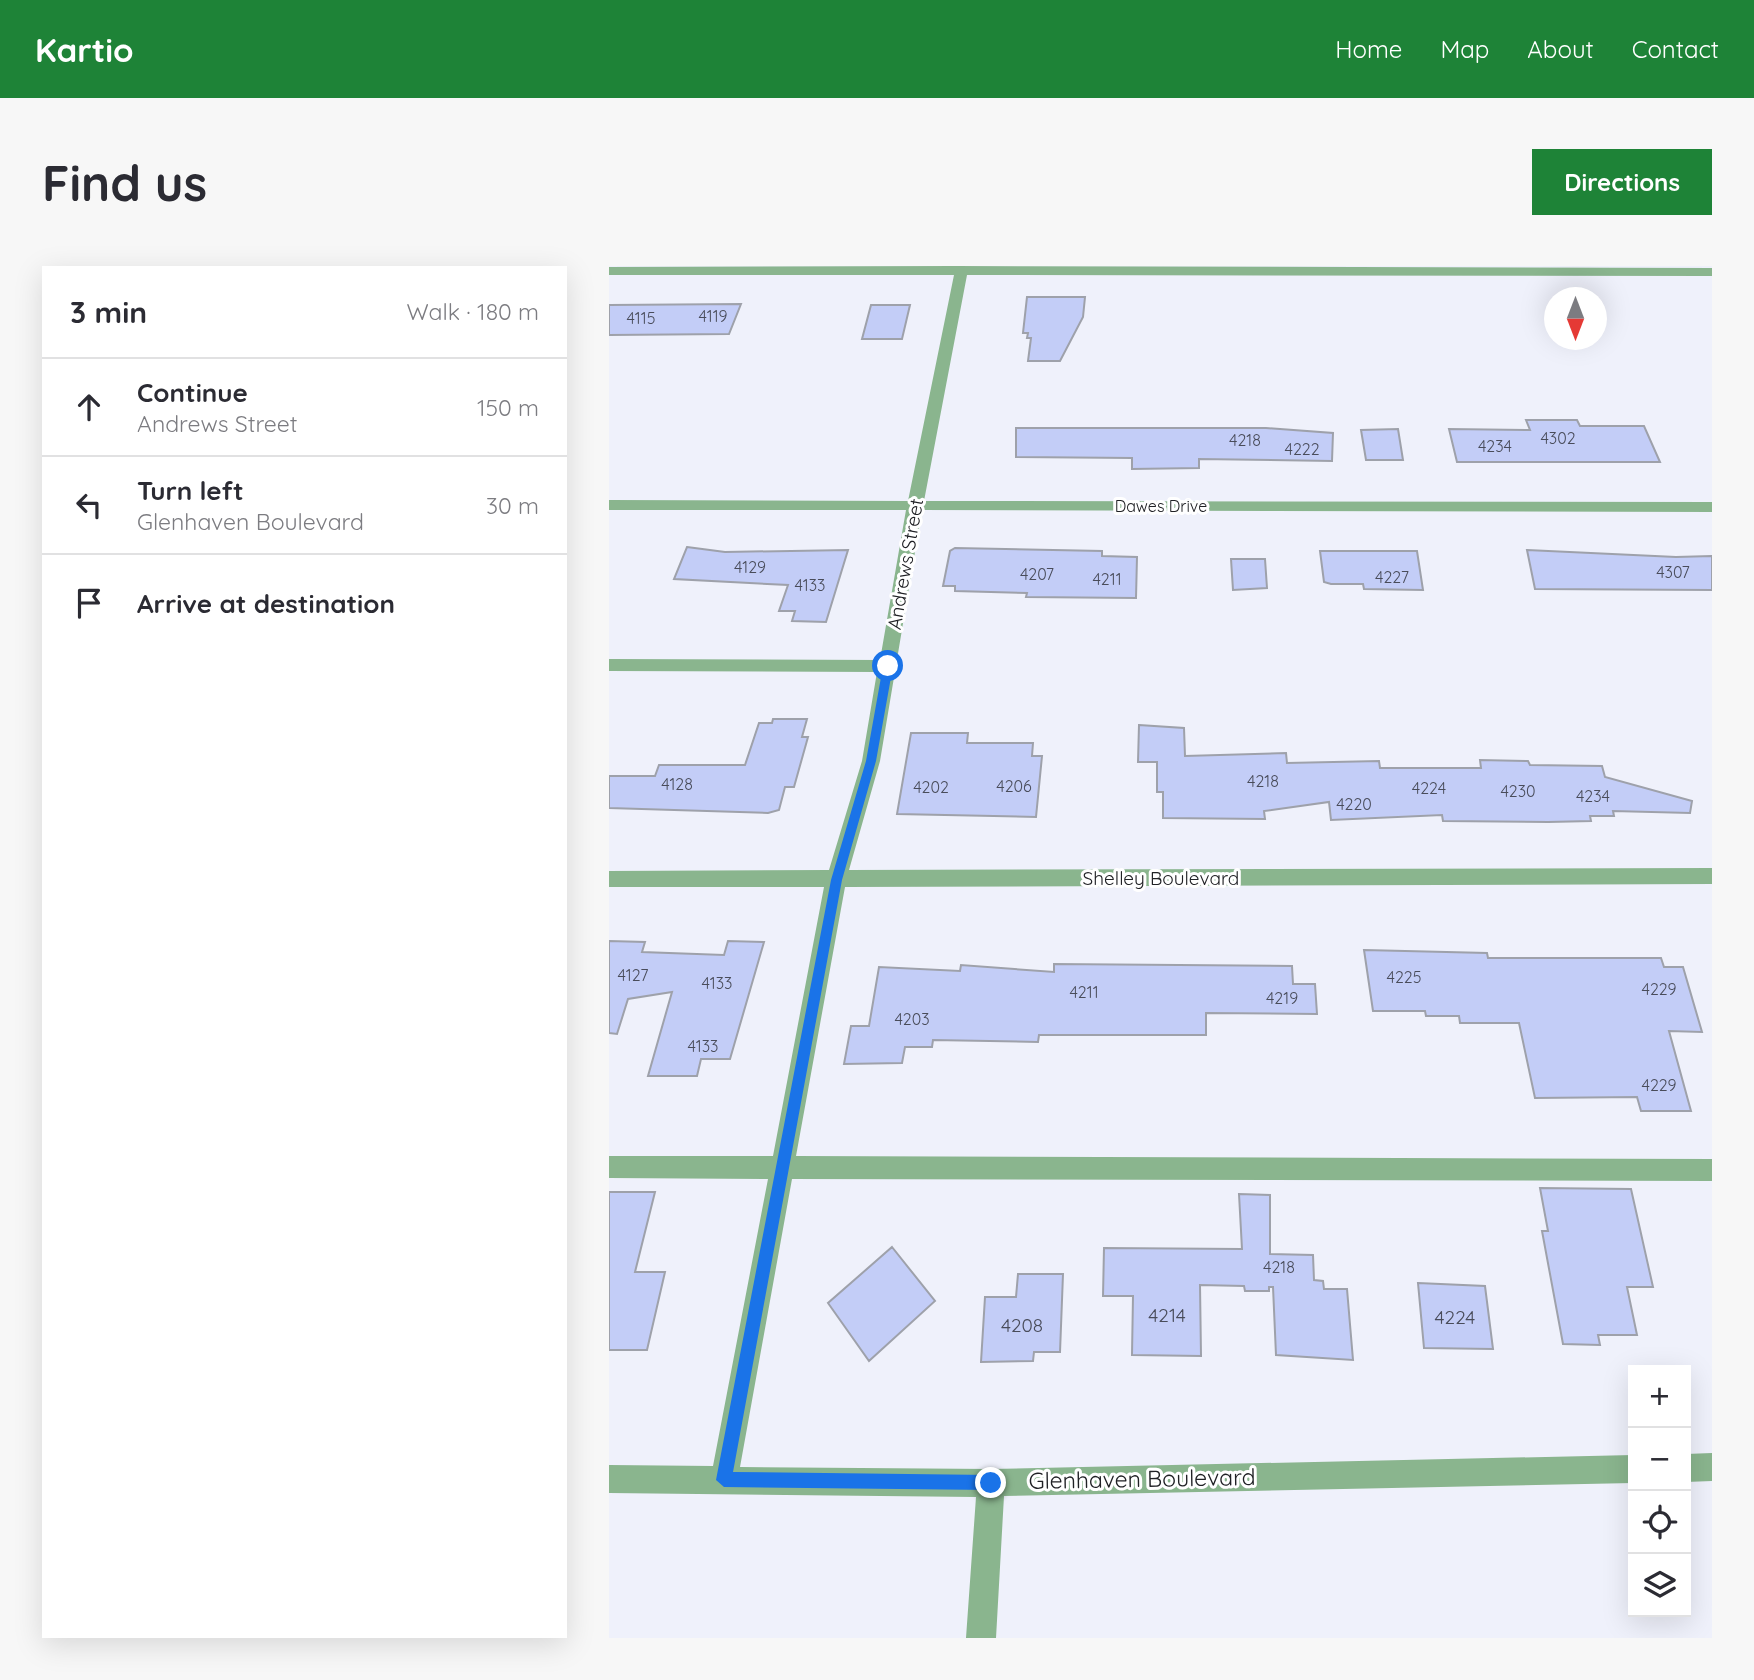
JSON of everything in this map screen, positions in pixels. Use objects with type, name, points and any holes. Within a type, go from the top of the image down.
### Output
[{"type":"street","points":[[609,271],[961,269],[1712,272]]},
{"type":"street","name":"Andrews Street","points":[[724,1480],[780,1168],[836,880],[871,761],[915,505],[961,269]]},
{"type":"street","name":"Dawes Drive","points":[[609,505],[1712,507]]},
{"type":"street","points":[[609,665],[888,666]]},
{"type":"street","name":"Shelley Boulevard","points":[[609,878],[836,880],[1712,876]]},
{"type":"street","points":[[609,1167],[1712,1170]]},
{"type":"street","points":[[1691,1468],[1712,1467]]},
{"type":"street","name":"Glenhaven Boulevard","points":[[609,1479],[991,1483],[1628,1469]]},
{"type":"street","points":[[981,1638],[991,1483]]},
{"type":"building","points":[[1027,297],[1085,297],[1083,317],[1060,361],[1028,361],[1031,338],[1027,338],[1028,333],[1023,333]]},
{"type":"building","points":[[741,304],[729,334],[609,335],[609,305]]},
{"type":"building","points":[[871,305],[910,305],[902,339],[862,339]]},
{"type":"building","points":[[1526,420],[1577,420],[1580,426],[1644,426],[1660,462],[1457,462],[1449,429],[1530,430]]},
{"type":"building","points":[[1016,428],[1266,428],[1333,433],[1332,461],[1199,459],[1199,468],[1132,469],[1132,458],[1016,457]]},
{"type":"building","points":[[1398,429],[1403,460],[1366,460],[1361,430]]},
{"type":"building","points":[[687,547],[725,552],[848,550],[826,622],[792,621],[795,611],[779,611],[788,585],[674,579]]},
{"type":"building","points":[[955,548],[1102,551],[1102,556],[1137,557],[1136,598],[1026,597],[1027,593],[955,591],[955,586],[943,586],[950,551]]},
{"type":"building","points":[[1527,550],[1676,557],[1712,556],[1712,590],[1535,589]]},
{"type":"building","points":[[1320,551],[1417,551],[1423,590],[1364,589],[1363,584],[1324,582]]},
{"type":"building","points":[[1231,559],[1265,559],[1267,588],[1233,590]]},
{"type":"building","points":[[773,719],[807,719],[802,737],[808,737],[794,787],[785,787],[779,810],[768,813],[609,808],[609,776],[655,776],[659,765],[745,765],[759,723],[772,723]]},
{"type":"building","points":[[1139,725],[1184,728],[1185,756],[1286,753],[1287,763],[1379,761],[1380,768],[1481,768],[1480,760],[1528,761],[1530,765],[1602,766],[1605,777],[1692,801],[1690,813],[1613,811],[1614,816],[1590,816],[1591,821],[1443,821],[1442,815],[1331,820],[1329,802],[1264,811],[1265,819],[1163,818],[1163,792],[1157,792],[1157,762],[1138,762]]},
{"type":"building","points":[[911,733],[968,733],[967,743],[1033,743],[1032,756],[1042,756],[1036,817],[897,814]]},
{"type":"building","points":[[609,941],[645,942],[642,952],[724,955],[728,941],[764,942],[730,1059],[701,1059],[697,1076],[648,1076],[672,992],[628,999],[617,1034],[609,1033]]},
{"type":"building","points":[[1364,950],[1487,953],[1488,958],[1661,958],[1664,967],[1683,967],[1702,1032],[1669,1031],[1691,1111],[1641,1111],[1637,1097],[1535,1098],[1519,1023],[1460,1023],[1459,1016],[1426,1016],[1425,1011],[1373,1011]]},
{"type":"building","points":[[1054,964],[1292,966],[1293,984],[1315,984],[1317,1014],[1206,1013],[1206,1035],[1039,1035],[1038,1042],[933,1040],[932,1047],[905,1047],[902,1063],[844,1064],[851,1026],[869,1026],[879,967],[960,971],[961,965],[1054,972]]},
{"type":"building","points":[[1540,1188],[1631,1189],[1653,1287],[1627,1287],[1637,1335],[1598,1335],[1600,1345],[1563,1344],[1542,1231],[1548,1231]]},
{"type":"building","points":[[609,1192],[655,1192],[635,1272],[665,1272],[647,1350],[609,1350]]},
{"type":"building","points":[[1239,1194],[1270,1195],[1270,1254],[1313,1255],[1314,1280],[1323,1281],[1324,1289],[1347,1289],[1353,1360],[1276,1355],[1273,1287],[1269,1287],[1269,1291],[1245,1291],[1244,1286],[1200,1285],[1201,1356],[1132,1355],[1133,1296],[1103,1296],[1104,1248],[1242,1249]]},
{"type":"building","points":[[892,1247],[935,1301],[869,1361],[828,1303]]},
{"type":"building","points":[[1018,1274],[1063,1274],[1060,1352],[1034,1352],[1033,1361],[981,1362],[985,1297],[1016,1297]]},
{"type":"building","points":[[1418,1283],[1485,1286],[1493,1349],[1424,1348]]},
{"type":"route","points":[[888,666],[871,761],[836,880],[780,1168],[724,1480],[991,1483]]}]
